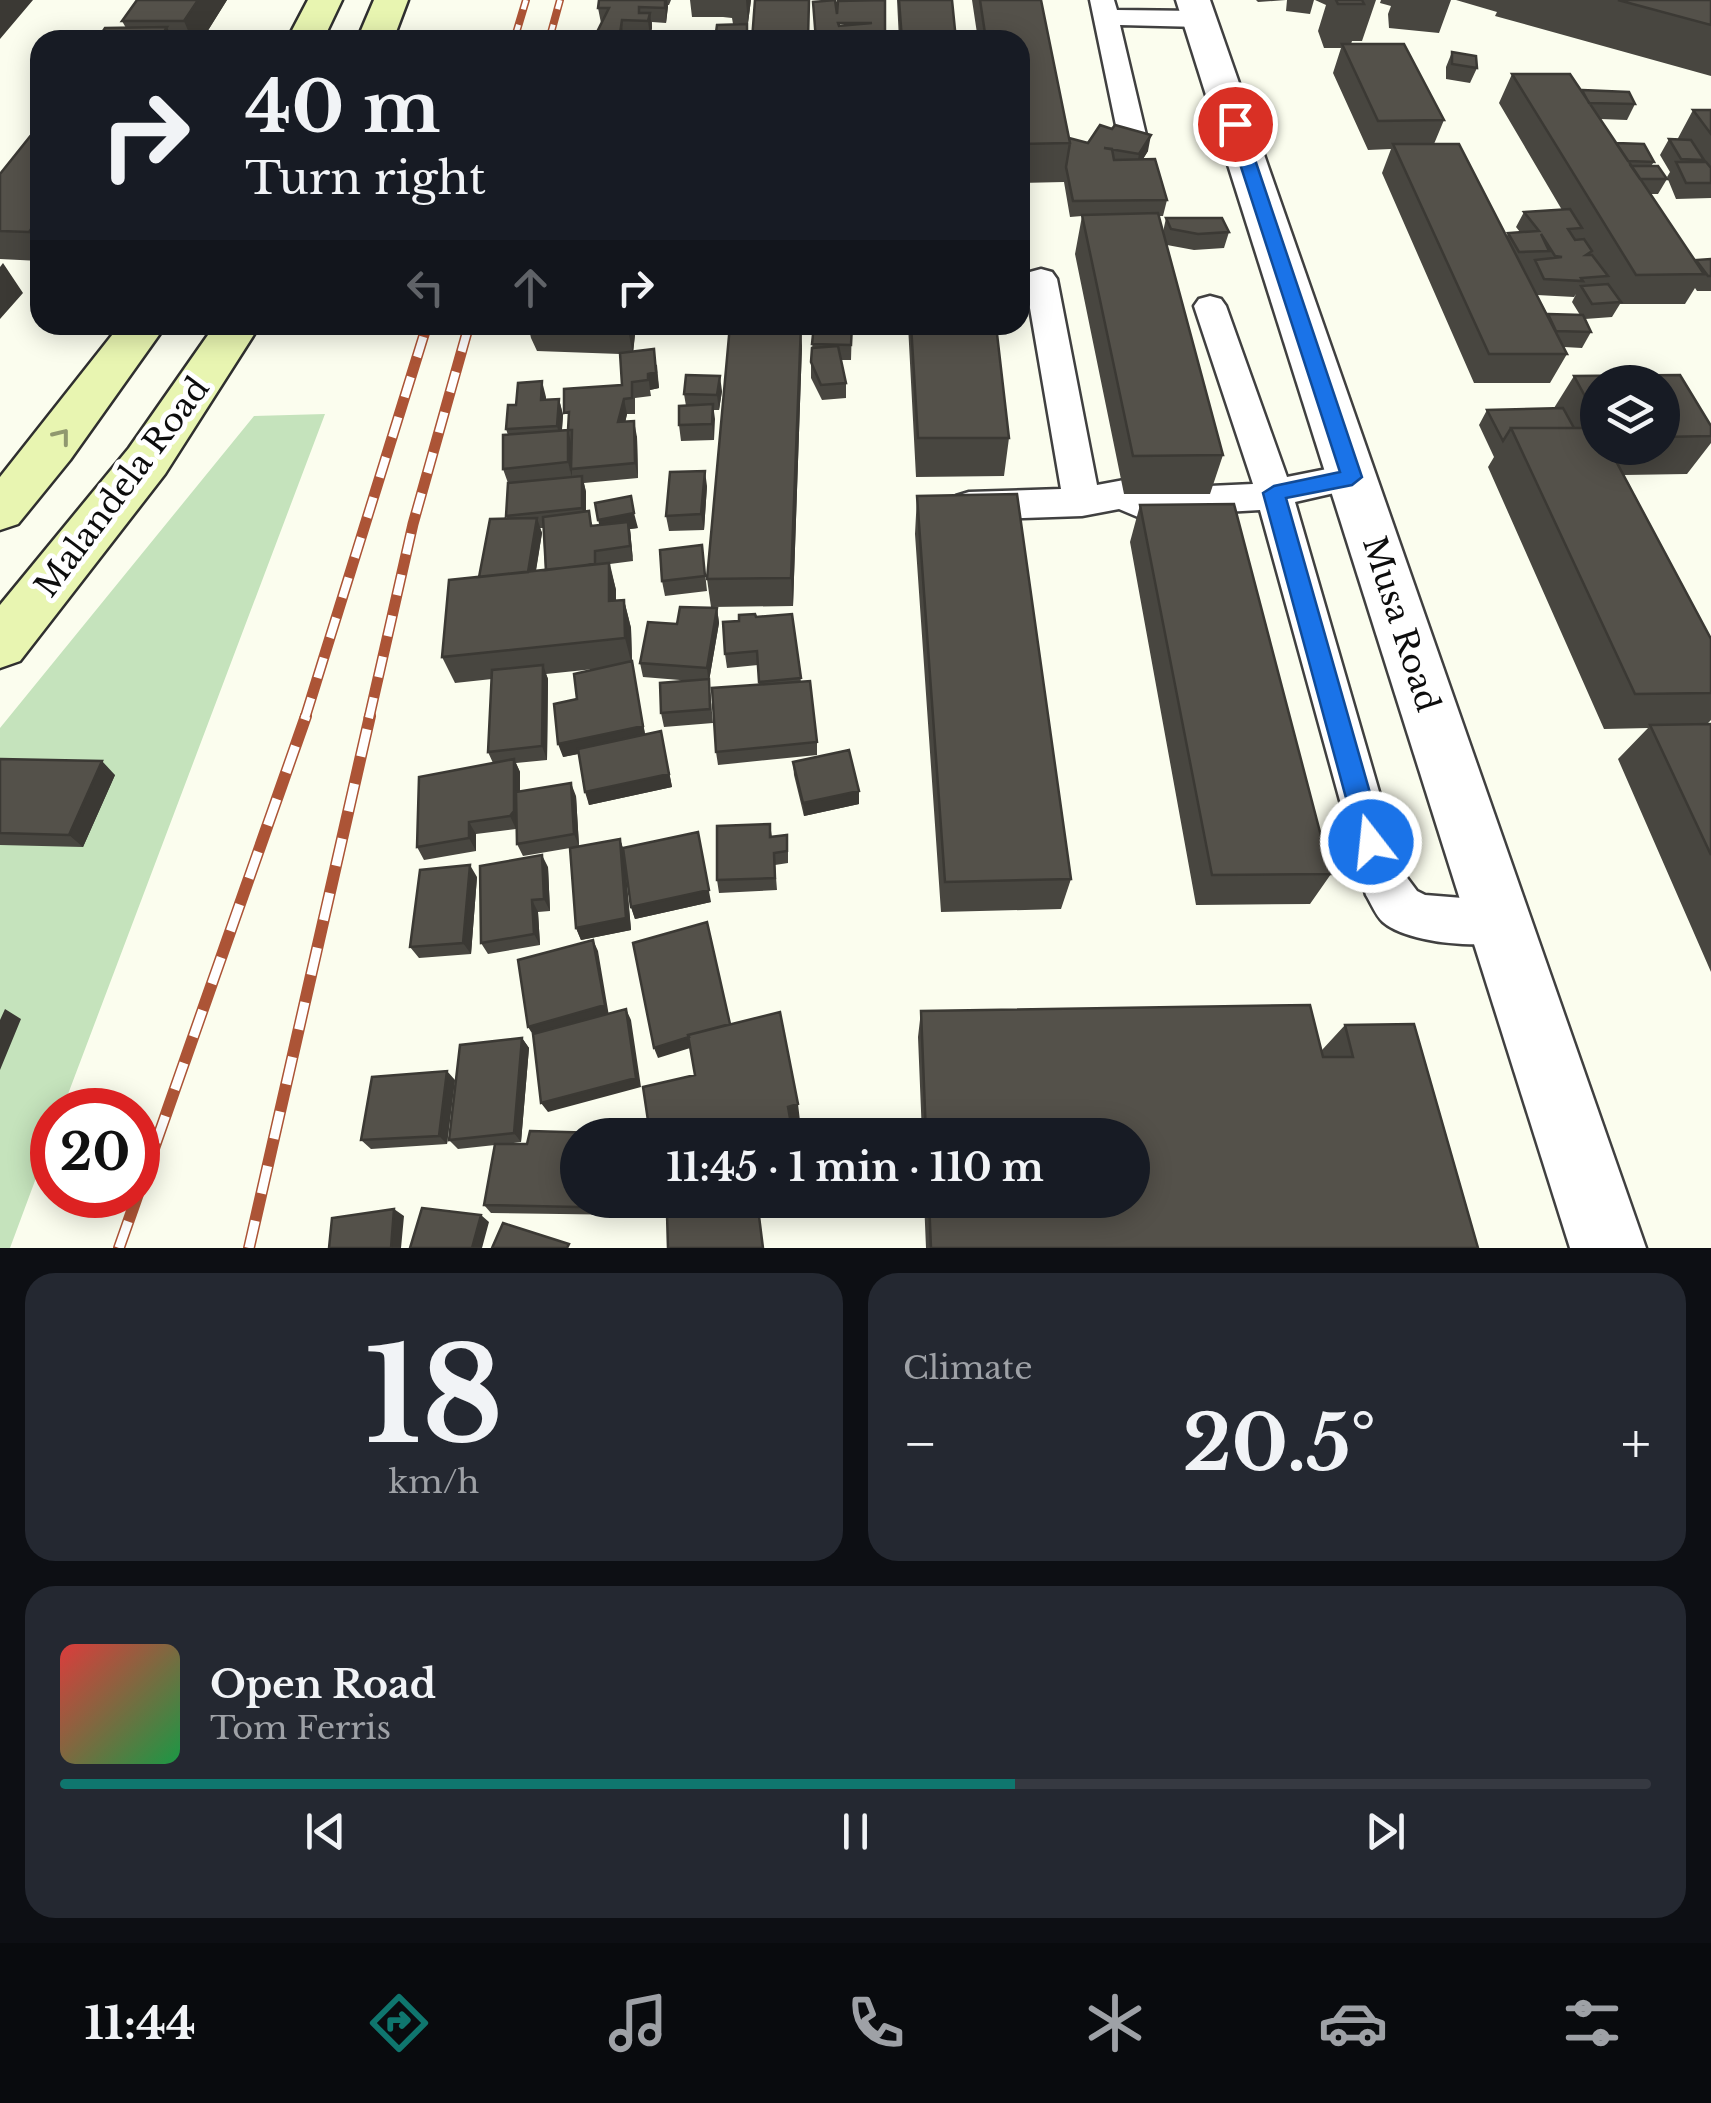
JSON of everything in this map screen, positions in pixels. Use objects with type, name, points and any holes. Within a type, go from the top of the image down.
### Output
[{"type":"main road","points":[[309,30],[325,0]]},
{"type":"main road","points":[[378,30],[392,0]]},
{"type":"main road","points":[[0,512],[136,335]]},
{"type":"main road","name":"Malandela Road","points":[[0,645],[147,461],[231,335]]},
{"type":"street","name":"Musa Road","points":[[1196,9],[1608,1248]]},
{"type":"lane","points":[[1132,135],[1104,9],[1196,9]]},
{"type":"lane","points":[[1041,279],[1082,502]]},
{"type":"lane","points":[[1210,306],[1274,493],[1382,880],[1400,906],[1423,917],[1500,923]]},
{"type":"lane","points":[[969,506],[1082,502],[1124,494],[1138,503],[1246,499],[1352,477]]},
{"type":"green space","points":[[325,414],[70,1088],[30,1088],[30,1194],[10,1248],[0,1248],[0,728],[254,416]]},
{"type":"building","points":[[137,0],[198,0],[184,21],[122,21]]},
{"type":"building","points":[[599,0],[665,0],[665,8],[639,7],[639,13],[650,13],[648,21],[622,20],[620,30],[598,30],[609,8],[598,8]]},
{"type":"building","points":[[755,0],[809,0],[808,30],[753,30]]},
{"type":"building","points":[[835,0],[837,14],[838,1],[885,0],[885,30],[815,30],[813,2]]},
{"type":"building","points":[[899,0],[952,0],[955,30],[901,30]]},
{"type":"building","points":[[980,0],[1041,0],[1070,143],[1030,144],[1030,30],[984,30]]},
{"type":"building","points":[[1336,0],[1362,0],[1364,4],[1338,4]]},
{"type":"building","points":[[1618,0],[1711,0],[1711,25]]},
{"type":"building","points":[[747,24],[747,30],[716,30],[717,25]]},
{"type":"building","points":[[167,27],[165,30],[105,28]]},
{"type":"building","points":[[1342,44],[1404,44],[1444,120],[1378,121]]},
{"type":"building","points":[[1452,52],[1476,56],[1477,68],[1452,64]]},
{"type":"building","points":[[1512,74],[1570,74],[1704,274],[1636,275]]},
{"type":"building","points":[[1582,90],[1629,92],[1635,104],[1589,103]]},
{"type":"building","points":[[1693,110],[1711,110],[1711,134]]},
{"type":"building","points":[[1100,125],[1151,135],[1139,154],[1112,149],[1114,160],[1155,159],[1167,200],[1073,201],[1066,167],[1069,138],[1088,143]]},
{"type":"building","points":[[30,136],[29,232],[0,231],[0,174]]},
{"type":"building","points":[[1669,139],[1691,140],[1704,160],[1681,159]]},
{"type":"building","points":[[1616,143],[1644,144],[1654,162],[1628,161]]},
{"type":"building","points":[[1393,144],[1459,144],[1567,354],[1489,354]]},
{"type":"building","points":[[1676,162],[1706,162],[1711,168],[1711,183],[1686,183]]},
{"type":"building","points":[[1631,166],[1658,166],[1667,179],[1640,179]]},
{"type":"building","points":[[1570,209],[1582,228],[1568,229],[1575,240],[1584,239],[1592,251],[1586,255],[1592,255],[1608,276],[1581,278],[1583,281],[1544,279],[1535,260],[1562,257],[1555,256],[1541,234],[1549,251],[1519,252],[1508,233],[1539,231],[1524,212]]},
{"type":"building","points":[[1158,213],[1223,455],[1133,456],[1082,215]]},
{"type":"building","points":[[1166,218],[1222,218],[1229,232],[1198,234],[1171,229]]},
{"type":"building","points":[[1711,259],[1711,276],[1708,276],[1696,260]]},
{"type":"building","points":[[1608,284],[1621,302],[1592,304],[1581,286]]},
{"type":"building","points":[[1548,314],[1583,315],[1591,332],[1556,331]]},
{"type":"building","points":[[729,335],[801,335],[791,578],[707,579]]},
{"type":"building","points":[[813,335],[852,335],[851,345],[812,344]]},
{"type":"building","points":[[912,335],[997,335],[1009,438],[918,438]]},
{"type":"building","points":[[838,346],[846,383],[821,385],[811,362],[812,348]]},
{"type":"building","points":[[654,349],[656,372],[648,374],[648,380],[632,382],[632,398],[624,399],[618,422],[634,421],[635,463],[571,469],[572,430],[568,430],[564,389],[622,385],[620,353]]},
{"type":"building","points":[[686,375],[720,376],[717,395],[684,394]]},
{"type":"building","points":[[1680,375],[1711,426],[1711,436],[1680,437]]},
{"type":"building","points":[[542,381],[541,400],[559,399],[557,426],[506,429],[508,405],[516,405],[518,383]]},
{"type":"building","points":[[713,404],[712,424],[679,425],[679,406]]},
{"type":"building","points":[[1563,408],[1574,428],[1511,428],[1503,441],[1487,410]]},
{"type":"building","points":[[1511,428],[1580,428],[1580,465],[1618,465],[1711,639],[1711,693],[1635,694]]},
{"type":"building","points":[[568,430],[568,462],[503,469],[503,435]]},
{"type":"building","points":[[705,471],[701,514],[666,516],[670,472]]},
{"type":"building","points":[[582,476],[582,508],[506,516],[508,483]]},
{"type":"building","points":[[1017,494],[1071,879],[945,882],[917,496]]},
{"type":"building","points":[[631,496],[634,513],[598,520],[595,503]]},
{"type":"building","points":[[1234,504],[1331,874],[1212,875],[1140,505]]},
{"type":"building","points":[[589,511],[591,526],[628,522],[630,546],[595,551],[595,564],[546,570],[543,517]]},
{"type":"building","points":[[537,518],[528,572],[479,577],[490,519]]},
{"type":"building","points":[[702,545],[705,576],[662,581],[660,550]]},
{"type":"building","points":[[609,563],[609,601],[624,600],[625,638],[442,657],[449,580]]},
{"type":"building","points":[[680,607],[717,608],[707,668],[640,663],[648,622],[677,624]]},
{"type":"building","points":[[755,614],[792,614],[801,678],[759,682],[757,651],[725,654],[723,622]]},
{"type":"building","points":[[632,661],[643,726],[558,744],[554,704],[577,699],[574,674]]},
{"type":"building","points":[[543,665],[542,746],[488,752],[492,670]]},
{"type":"building","points":[[709,679],[710,709],[661,713],[660,683]]},
{"type":"building","points":[[810,681],[817,742],[716,752],[712,688]]},
{"type":"building","points":[[1711,724],[1711,855],[1650,725]]},
{"type":"building","points":[[661,731],[669,774],[585,792],[578,749]]},
{"type":"building","points":[[849,750],[859,791],[803,803],[793,762]]},
{"type":"building","points":[[0,759],[102,761],[69,835],[0,833]]},
{"type":"building","points":[[514,759],[514,811],[510,816],[469,822],[469,838],[417,847],[419,777]]},
{"type":"building","points":[[571,783],[574,834],[517,844],[516,792]]},
{"type":"building","points":[[770,824],[770,837],[787,835],[787,851],[774,853],[775,878],[717,880],[717,826]]},
{"type":"building","points":[[698,832],[709,890],[631,907],[623,848]]},
{"type":"building","points":[[620,839],[626,918],[576,928],[570,848]]},
{"type":"building","points":[[542,855],[544,899],[532,900],[534,934],[481,943],[480,866]]},
{"type":"building","points":[[470,865],[463,943],[410,947],[420,870]]},
{"type":"building","points":[[707,922],[730,1024],[654,1048],[633,943]]},
{"type":"building","points":[[593,940],[605,1005],[528,1027],[518,960]]},
{"type":"building","points":[[1310,1005],[1323,1057],[1353,1057],[1345,1025],[1414,1024],[1478,1248],[931,1248],[930,1218],[1150,1218],[1150,1118],[925,1118],[921,1011]]},
{"type":"building","points":[[626,1009],[636,1078],[541,1103],[533,1034]]},
{"type":"building","points":[[780,1012],[798,1104],[788,1107],[790,1118],[648,1118],[643,1087],[695,1075],[688,1035]]},
{"type":"building","points":[[522,1038],[514,1133],[449,1140],[460,1045]]},
{"type":"building","points":[[447,1071],[439,1136],[361,1140],[372,1077]]},
{"type":"building","points":[[530,1131],[560,1132],[560,1207],[484,1205],[495,1144],[527,1144]]},
{"type":"building","points":[[422,1208],[481,1215],[472,1248],[410,1248]]},
{"type":"building","points":[[394,1209],[391,1248],[329,1248],[332,1218]]},
{"type":"building","points":[[667,1218],[759,1218],[763,1248],[668,1248]]},
{"type":"building","points":[[503,1223],[569,1244],[567,1248],[492,1248]]},
{"type":"railway","points":[[517,30],[526,0]]},
{"type":"railway","points":[[552,30],[560,0]]},
{"type":"railway","points":[[305,718],[424,335]]},
{"type":"railway","points":[[369,718],[413,524],[466,335]]},
{"type":"railway","points":[[119,1248],[306,716]]},
{"type":"railway","points":[[249,1248],[370,716]]},
{"type":"route","points":[[1235,124],[1352,477],[1274,493],[1371,842]]}]
